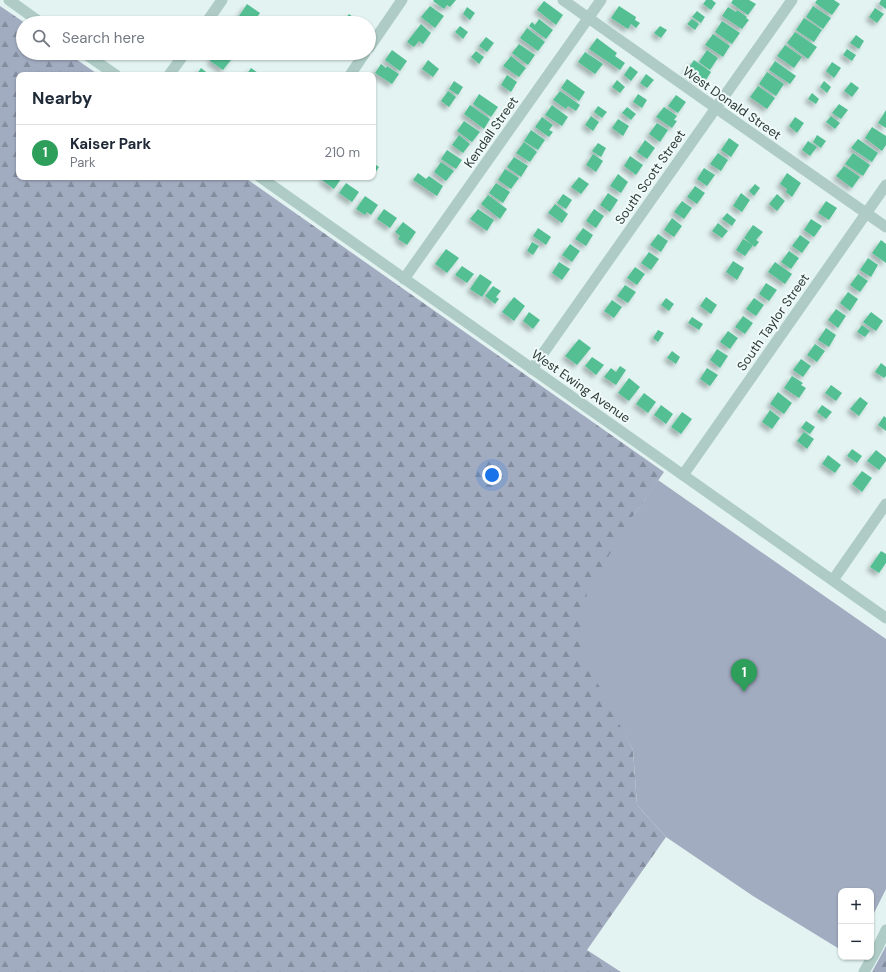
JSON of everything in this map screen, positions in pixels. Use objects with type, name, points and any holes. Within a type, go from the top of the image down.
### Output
[{"type":"street","points":[[211,16],[222,0]]},
{"type":"street","points":[[376,38],[402,0]]},
{"type":"street","name":"West Donald Street","points":[[563,0],[886,227]]},
{"type":"street","name":"Kendall Street","points":[[404,279],[600,0]]},
{"type":"street","name":"South Scott Street","points":[[532,369],[792,0]]},
{"type":"street","points":[[12,1],[32,16]]},
{"type":"street","points":[[94,60],[112,72]]},
{"type":"street","points":[[171,72],[180,60]]},
{"type":"street","points":[[352,72],[360,60]]},
{"type":"street","name":"West Ewing Avenue","points":[[275,181],[404,279],[886,618]]},
{"type":"street","name":"South Taylor Street","points":[[683,475],[886,185]]},
{"type":"street","points":[[833,580],[886,504]]},
{"type":"street","points":[[864,972],[886,930]]},
{"type":"green space","points":[[0,6],[16,17],[16,60],[77,60],[95,72],[16,72],[16,180],[248,180],[664,472],[632,518],[624,732],[633,750],[637,805],[666,837],[587,950],[621,972],[0,972]]},
{"type":"green space","points":[[658,480],[886,639],[886,889],[874,913],[874,888],[838,888],[838,948],[753,896],[666,837],[637,805],[633,750],[581,652],[587,591],[632,518]]},
{"type":"green space","points":[[886,946],[886,972],[872,972]]},
{"type":"building","points":[[456,0],[450,7],[447,5],[444,9],[433,1]]},
{"type":"building","points":[[706,0],[712,0],[716,3],[711,10],[703,4]]},
{"type":"building","points":[[733,0],[749,0],[756,4],[748,15],[731,3]]},
{"type":"building","points":[[817,0],[834,0],[840,4],[832,15],[815,3]]},
{"type":"building","points":[[881,0],[886,0],[886,9],[879,4]]},
{"type":"building","points":[[544,1],[563,15],[556,25],[537,10]]},
{"type":"building","points":[[247,4],[260,13],[258,16],[239,16]]},
{"type":"building","points":[[430,6],[444,16],[435,28],[421,17]]},
{"type":"building","points":[[619,6],[636,17],[635,20],[640,23],[636,28],[631,24],[628,29],[611,18]]},
{"type":"building","points":[[813,6],[831,18],[823,29],[806,17]]},
{"type":"building","points":[[467,7],[475,13],[470,20],[463,14]]},
{"type":"building","points":[[728,7],[736,12],[737,10],[749,20],[742,29],[722,16]]},
{"type":"building","points":[[875,8],[884,14],[877,23],[869,17]]},
{"type":"building","points":[[697,11],[705,17],[701,23],[692,17]]},
{"type":"building","points":[[804,18],[822,30],[814,42],[796,30]]},
{"type":"building","points":[[539,19],[553,30],[546,39],[529,26],[532,22],[535,25]]},
{"type":"building","points":[[692,19],[699,24],[695,30],[687,24]]},
{"type":"building","points":[[722,21],[740,33],[732,44],[715,32]]},
{"type":"building","points":[[421,24],[431,33],[423,44],[419,41],[414,47],[407,42]]},
{"type":"building","points":[[460,26],[468,32],[463,39],[455,32]]},
{"type":"building","points":[[660,26],[667,30],[661,38],[654,33]]},
{"type":"building","points":[[527,28],[545,42],[538,51],[520,38]]},
{"type":"building","points":[[795,32],[817,47],[808,59],[787,43]]},
{"type":"building","points":[[713,34],[730,46],[723,57],[705,45]]},
{"type":"building","points":[[856,35],[864,41],[859,49],[850,43]]},
{"type":"building","points":[[486,37],[494,43],[487,52],[479,46]]},
{"type":"building","points":[[597,38],[617,53],[615,56],[625,63],[620,70],[589,49]]},
{"type":"building","points":[[519,44],[535,55],[528,65],[512,53]]},
{"type":"building","points":[[785,45],[802,57],[794,68],[777,56]]},
{"type":"building","points":[[847,49],[856,55],[852,61],[843,55]]},
{"type":"building","points":[[392,50],[407,61],[400,71],[385,60]]},
{"type":"building","points":[[707,50],[718,58],[710,70],[699,62]]},
{"type":"building","points":[[476,51],[484,57],[479,64],[471,57]]},
{"type":"building","points":[[585,52],[603,64],[595,74],[578,62]]},
{"type":"building","points":[[511,56],[526,68],[519,77],[503,66]]},
{"type":"building","points":[[211,60],[231,60],[223,70]]},
{"type":"building","points":[[428,60],[439,69],[433,77],[422,69]]},
{"type":"building","points":[[694,60],[711,72],[704,83],[686,71]]},
{"type":"building","points":[[775,61],[796,76],[790,84],[769,70]]},
{"type":"building","points":[[832,62],[841,68],[834,78],[826,71]]},
{"type":"building","points":[[381,64],[399,74],[392,84],[376,72]]},
{"type":"building","points":[[630,66],[638,72],[631,81],[624,75]]},
{"type":"building","points":[[201,68],[206,72],[198,72]]},
{"type":"building","points":[[251,68],[257,72],[248,72]]},
{"type":"building","points":[[767,72],[784,84],[776,96],[759,84]]},
{"type":"building","points":[[646,74],[654,80],[647,88],[640,83]]},
{"type":"building","points":[[507,75],[517,82],[511,92],[501,85]]},
{"type":"building","points":[[567,79],[585,92],[579,101],[561,88]]},
{"type":"building","points":[[617,80],[625,87],[620,93],[612,87]]},
{"type":"building","points":[[454,81],[463,87],[458,95],[449,89]]},
{"type":"building","points":[[824,81],[831,87],[827,93],[820,87]]},
{"type":"building","points":[[851,82],[859,88],[852,97],[844,91]]},
{"type":"building","points":[[758,86],[775,98],[767,109],[750,97]]},
{"type":"building","points":[[448,91],[456,97],[449,107],[441,101]]},
{"type":"building","points":[[560,91],[580,105],[576,111],[568,106],[566,109],[553,100]]},
{"type":"building","points":[[812,93],[819,99],[816,104],[808,99]]},
{"type":"building","points":[[479,94],[498,107],[491,117],[473,104]]},
{"type":"building","points":[[638,94],[647,100],[642,108],[633,102]]},
{"type":"building","points":[[676,95],[686,102],[678,113],[668,106]]},
{"type":"building","points":[[839,104],[848,110],[841,119],[832,113]]},
{"type":"building","points":[[470,105],[490,119],[484,129],[464,114]]},
{"type":"building","points":[[552,105],[568,117],[562,126],[545,115]]},
{"type":"building","points":[[598,106],[607,112],[602,118],[594,112]]},
{"type":"building","points":[[627,107],[636,114],[631,120],[622,113]]},
{"type":"building","points":[[664,107],[677,116],[674,120],[677,121],[672,128],[656,117]]},
{"type":"building","points":[[886,110],[886,128],[878,123]]},
{"type":"building","points":[[591,116],[599,122],[593,131],[585,125]]},
{"type":"building","points":[[831,116],[840,123],[835,129],[826,122]]},
{"type":"building","points":[[542,117],[553,125],[549,130],[553,132],[549,137],[535,127]]},
{"type":"building","points":[[795,117],[804,123],[797,133],[789,126]]},
{"type":"building","points":[[618,119],[629,126],[623,136],[612,128]]},
{"type":"building","points":[[464,121],[480,132],[472,142],[457,131]]},
{"type":"building","points":[[657,123],[668,130],[660,142],[649,134]]},
{"type":"building","points":[[872,127],[886,136],[886,145],[882,151],[865,138]]},
{"type":"building","points":[[531,130],[545,140],[538,150],[524,141]]},
{"type":"building","points":[[459,135],[470,144],[463,153],[452,145]]},
{"type":"building","points":[[817,135],[826,141],[821,148],[813,142]]},
{"type":"building","points":[[729,138],[739,145],[731,157],[721,150]]},
{"type":"building","points":[[858,139],[878,153],[872,162],[851,148]]},
{"type":"building","points":[[645,140],[655,148],[647,159],[637,152]]},
{"type":"building","points":[[808,141],[817,147],[810,156],[802,150]]},
{"type":"building","points":[[524,142],[537,152],[530,162],[516,153]]},
{"type":"building","points":[[598,143],[606,148],[601,157],[592,151]]},
{"type":"building","points":[[447,150],[462,160],[456,169],[441,159]]},
{"type":"building","points":[[718,153],[728,160],[721,171],[710,164]]},
{"type":"building","points":[[853,153],[870,165],[863,176],[845,164]]},
{"type":"building","points":[[593,154],[603,161],[596,172],[586,165]]},
{"type":"building","points":[[630,156],[643,165],[636,175],[624,166]]},
{"type":"building","points":[[514,157],[528,166],[521,177],[507,167]]},
{"type":"building","points":[[441,162],[454,171],[446,181],[434,172]]},
{"type":"building","points":[[844,166],[860,177],[852,188],[836,176]]},
{"type":"building","points":[[704,168],[715,175],[707,186],[697,179]]},
{"type":"building","points":[[505,169],[519,178],[511,189],[498,180]]},
{"type":"building","points":[[418,173],[426,179],[429,176],[443,186],[437,196],[413,180]]},
{"type":"building","points":[[787,173],[801,183],[792,197],[786,192],[787,189],[780,184]]},
{"type":"building","points":[[618,174],[628,182],[621,193],[610,186]]},
{"type":"building","points":[[579,177],[589,184],[581,194],[571,187]]},
{"type":"building","points":[[322,180],[340,180],[334,189]]},
{"type":"building","points":[[346,183],[359,192],[352,202],[339,193]]},
{"type":"building","points":[[496,183],[510,192],[503,203],[489,193]]},
{"type":"building","points":[[755,184],[760,188],[754,196],[749,191]]},
{"type":"building","points":[[695,186],[705,193],[697,204],[687,197]]},
{"type":"building","points":[[608,193],[618,200],[610,212],[600,205]]},
{"type":"building","points":[[741,193],[750,200],[742,212],[733,206]]},
{"type":"building","points":[[563,194],[572,200],[566,209],[557,203]]},
{"type":"building","points":[[777,194],[785,201],[777,211],[769,204]]},
{"type":"building","points":[[488,195],[507,209],[500,219],[481,204]]},
{"type":"building","points":[[365,196],[378,205],[371,215],[367,212],[365,215],[356,209]]},
{"type":"building","points":[[682,201],[692,208],[684,219],[674,212]]},
{"type":"building","points":[[826,201],[837,208],[829,220],[818,213]]},
{"type":"building","points":[[555,204],[568,214],[562,223],[548,213]]},
{"type":"building","points":[[384,209],[397,218],[390,228],[377,219]]},
{"type":"building","points":[[478,209],[494,220],[487,231],[470,219]]},
{"type":"building","points":[[594,209],[604,216],[596,228],[586,221]]},
{"type":"building","points":[[727,213],[736,220],[732,226],[722,219]]},
{"type":"building","points":[[672,218],[682,226],[674,237],[664,230]]},
{"type":"building","points":[[811,219],[822,226],[814,237],[804,230]]},
{"type":"building","points":[[403,222],[416,232],[407,245],[398,239],[400,236],[395,232]]},
{"type":"building","points":[[718,223],[728,231],[722,238],[712,231]]},
{"type":"building","points":[[753,225],[763,232],[756,240],[759,242],[755,247],[744,238]]},
{"type":"building","points":[[538,228],[551,237],[546,245],[533,236]]},
{"type":"building","points":[[583,228],[593,235],[586,246],[575,239]]},
{"type":"building","points":[[658,234],[668,241],[661,252],[650,245]]},
{"type":"building","points":[[800,235],[810,242],[802,253],[792,246]]},
{"type":"building","points":[[743,239],[753,245],[745,256],[736,250]]},
{"type":"building","points":[[881,240],[886,244],[886,263],[872,253]]},
{"type":"building","points":[[532,242],[539,246],[533,255],[527,251]]},
{"type":"building","points":[[570,244],[580,251],[572,262],[562,255]]},
{"type":"building","points":[[446,249],[459,258],[447,273],[435,264]]},
{"type":"building","points":[[789,251],[799,258],[791,269],[781,262]]},
{"type":"building","points":[[649,252],[659,259],[651,270],[641,263]]},
{"type":"building","points":[[868,258],[878,265],[871,277],[860,270]]},
{"type":"building","points":[[733,261],[744,268],[737,280],[726,272]]},
{"type":"building","points":[[559,262],[570,269],[562,280],[552,273]]},
{"type":"building","points":[[775,262],[792,274],[785,284],[768,272]]},
{"type":"building","points":[[462,266],[474,274],[467,283],[455,275]]},
{"type":"building","points":[[635,267],[645,274],[637,285],[627,278]]},
{"type":"building","points":[[480,274],[492,282],[482,297],[470,289]]},
{"type":"building","points":[[858,274],[868,281],[860,292],[850,285]]},
{"type":"building","points":[[766,283],[777,290],[769,301],[759,294]]},
{"type":"building","points":[[625,285],[636,292],[628,303],[617,296]]},
{"type":"building","points":[[493,286],[501,291],[496,297],[499,299],[495,304],[485,296]]},
{"type":"building","points":[[848,292],[858,299],[850,311],[840,303]]},
{"type":"building","points":[[514,297],[525,306],[514,321],[502,312]]},
{"type":"building","points":[[706,297],[717,305],[711,314],[700,306]]},
{"type":"building","points":[[666,298],[674,304],[669,311],[661,305]]},
{"type":"building","points":[[754,298],[764,305],[756,316],[746,309]]},
{"type":"building","points":[[612,300],[622,307],[614,318],[604,311]]},
{"type":"building","points":[[836,309],[846,316],[838,328],[828,320]]},
{"type":"building","points":[[529,312],[540,320],[533,329],[523,321]]},
{"type":"building","points":[[871,312],[883,321],[876,331],[863,322]]},
{"type":"building","points":[[743,316],[753,323],[745,334],[735,327]]},
{"type":"building","points":[[692,317],[703,324],[699,330],[688,323]]},
{"type":"building","points":[[862,325],[870,331],[865,337],[857,332]]},
{"type":"building","points":[[826,328],[836,335],[829,347],[818,340]]},
{"type":"building","points":[[658,330],[664,333],[658,342],[653,338]]},
{"type":"building","points":[[728,331],[738,338],[730,349],[720,342]]},
{"type":"building","points":[[579,339],[591,348],[577,365],[565,356]]},
{"type":"building","points":[[815,344],[825,351],[817,362],[807,355]]},
{"type":"building","points":[[717,349],[728,356],[720,368],[710,360]]},
{"type":"building","points":[[672,351],[680,357],[676,364],[667,358]]},
{"type":"building","points":[[592,357],[604,365],[596,375],[585,366]]},
{"type":"building","points":[[801,359],[811,366],[803,377],[793,370]]},
{"type":"building","points":[[881,363],[886,367],[886,376],[884,378],[875,372]]},
{"type":"building","points":[[620,366],[626,370],[616,385],[604,377],[611,368],[616,372]]},
{"type":"building","points":[[707,368],[718,375],[710,386],[700,379]]},
{"type":"building","points":[[792,376],[803,383],[801,385],[806,388],[799,398],[784,388]]},
{"type":"building","points":[[629,378],[640,387],[629,401],[618,393]]},
{"type":"building","points":[[831,385],[842,393],[836,401],[825,393]]},
{"type":"building","points":[[778,392],[792,403],[784,414],[770,404]]},
{"type":"building","points":[[644,393],[656,402],[648,413],[636,404]]},
{"type":"building","points":[[860,397],[868,403],[859,416],[850,409]]},
{"type":"building","points":[[661,405],[673,414],[666,424],[654,415]]},
{"type":"building","points":[[822,405],[832,412],[826,419],[817,412]]},
{"type":"building","points":[[770,410],[780,418],[772,429],[762,422]]},
{"type":"building","points":[[682,412],[692,419],[681,434],[671,427]]},
{"type":"building","points":[[884,416],[886,418],[886,431],[878,425]]},
{"type":"building","points":[[806,421],[815,427],[810,434],[801,428]]},
{"type":"building","points":[[804,432],[814,439],[807,449],[797,441]]},
{"type":"building","points":[[852,449],[862,456],[857,463],[847,456]]},
{"type":"building","points":[[876,450],[886,458],[886,461],[879,470],[867,461]]},
{"type":"building","points":[[828,455],[841,465],[835,473],[822,464]]},
{"type":"building","points":[[862,471],[872,478],[862,492],[852,484]]},
{"type":"building","points":[[881,551],[886,554],[886,563],[879,573],[870,567]]},
{"type":"place","name":"Kaiser Park","points":[[744,692]]}]
